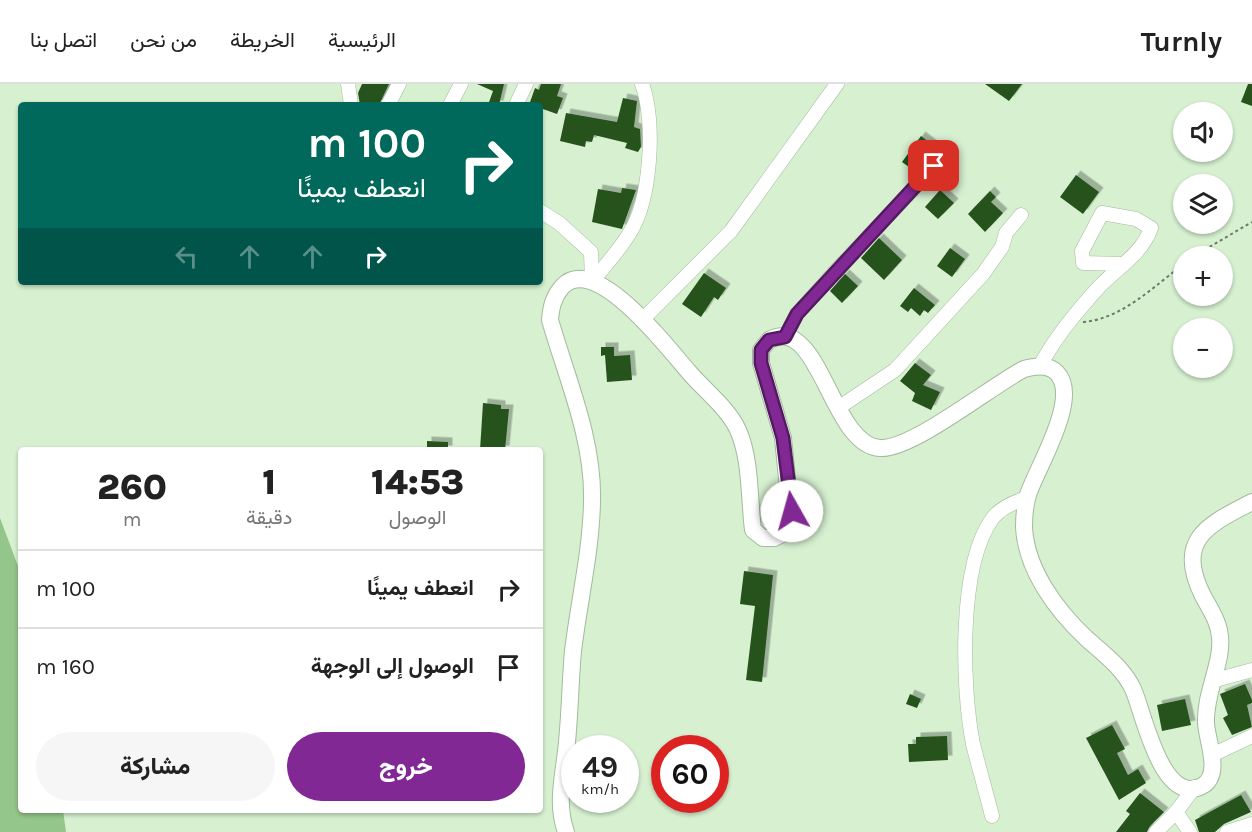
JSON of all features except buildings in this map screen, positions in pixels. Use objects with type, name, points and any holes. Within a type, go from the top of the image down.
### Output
[{"type":"main road","points":[[566,832],[560,794],[566,751],[573,650],[585,578],[592,474],[588,448],[550,321],[551,304],[565,284],[577,279],[604,286],[643,319],[737,428],[742,442],[753,530],[759,536],[767,538],[784,533],[789,526],[792,511],[783,438],[760,356],[769,340],[785,337],[803,346],[853,434],[867,445],[879,448],[893,447],[957,412],[1014,374],[1040,366],[1056,371],[1063,380],[1066,394],[1055,431],[1027,498],[1026,540],[1038,575],[1056,605],[1127,679],[1155,753],[1176,783],[1195,787],[1203,785],[1209,779],[1212,755],[1206,711],[1221,647],[1220,631],[1192,571],[1191,560],[1194,547],[1209,526],[1252,502]]},
{"type":"street","points":[[348,84],[351,102]]},
{"type":"street","points":[[390,102],[399,84]]},
{"type":"street","points":[[452,102],[461,84]]},
{"type":"street","points":[[517,102],[526,84]]},
{"type":"street","points":[[592,282],[630,233],[641,209],[651,129],[642,84]]},
{"type":"street","points":[[643,319],[731,231],[837,84]]},
{"type":"street","points":[[785,337],[797,314],[947,153]]},
{"type":"street","points":[[543,213],[559,223],[591,252],[592,282]]},
{"type":"street","points":[[1040,366],[1052,343],[1100,286],[1146,244],[1151,228],[1136,219],[1102,213],[1083,251],[1083,263],[1124,264]]},
{"type":"street","points":[[838,408],[895,370],[983,274],[1002,247],[1006,233],[1021,215]]},
{"type":"street","points":[[992,816],[972,732],[967,680],[968,583],[979,542],[993,517],[1011,503],[1027,498]]},
{"type":"street","points":[[1212,681],[1252,670]]},
{"type":"street","points":[[1212,755],[1252,736]]},
{"type":"street","points":[[1156,832],[1176,812],[1195,787]]},
{"type":"street","points":[[1176,812],[1190,832]]},
{"type":"street","points":[[1227,832],[1252,824]]},
{"type":"path","points":[[1211,246],[1252,222]]},
{"type":"path","points":[[1068,324],[1094,321],[1120,311],[1173,272]]},
{"type":"green space","points":[[0,518],[18,566],[18,813],[63,813],[66,832],[0,832]]},
{"type":"route","points":[[792,511],[783,438],[761,363],[761,350],[769,340],[775,337],[785,337],[797,314],[934,166]]}]
